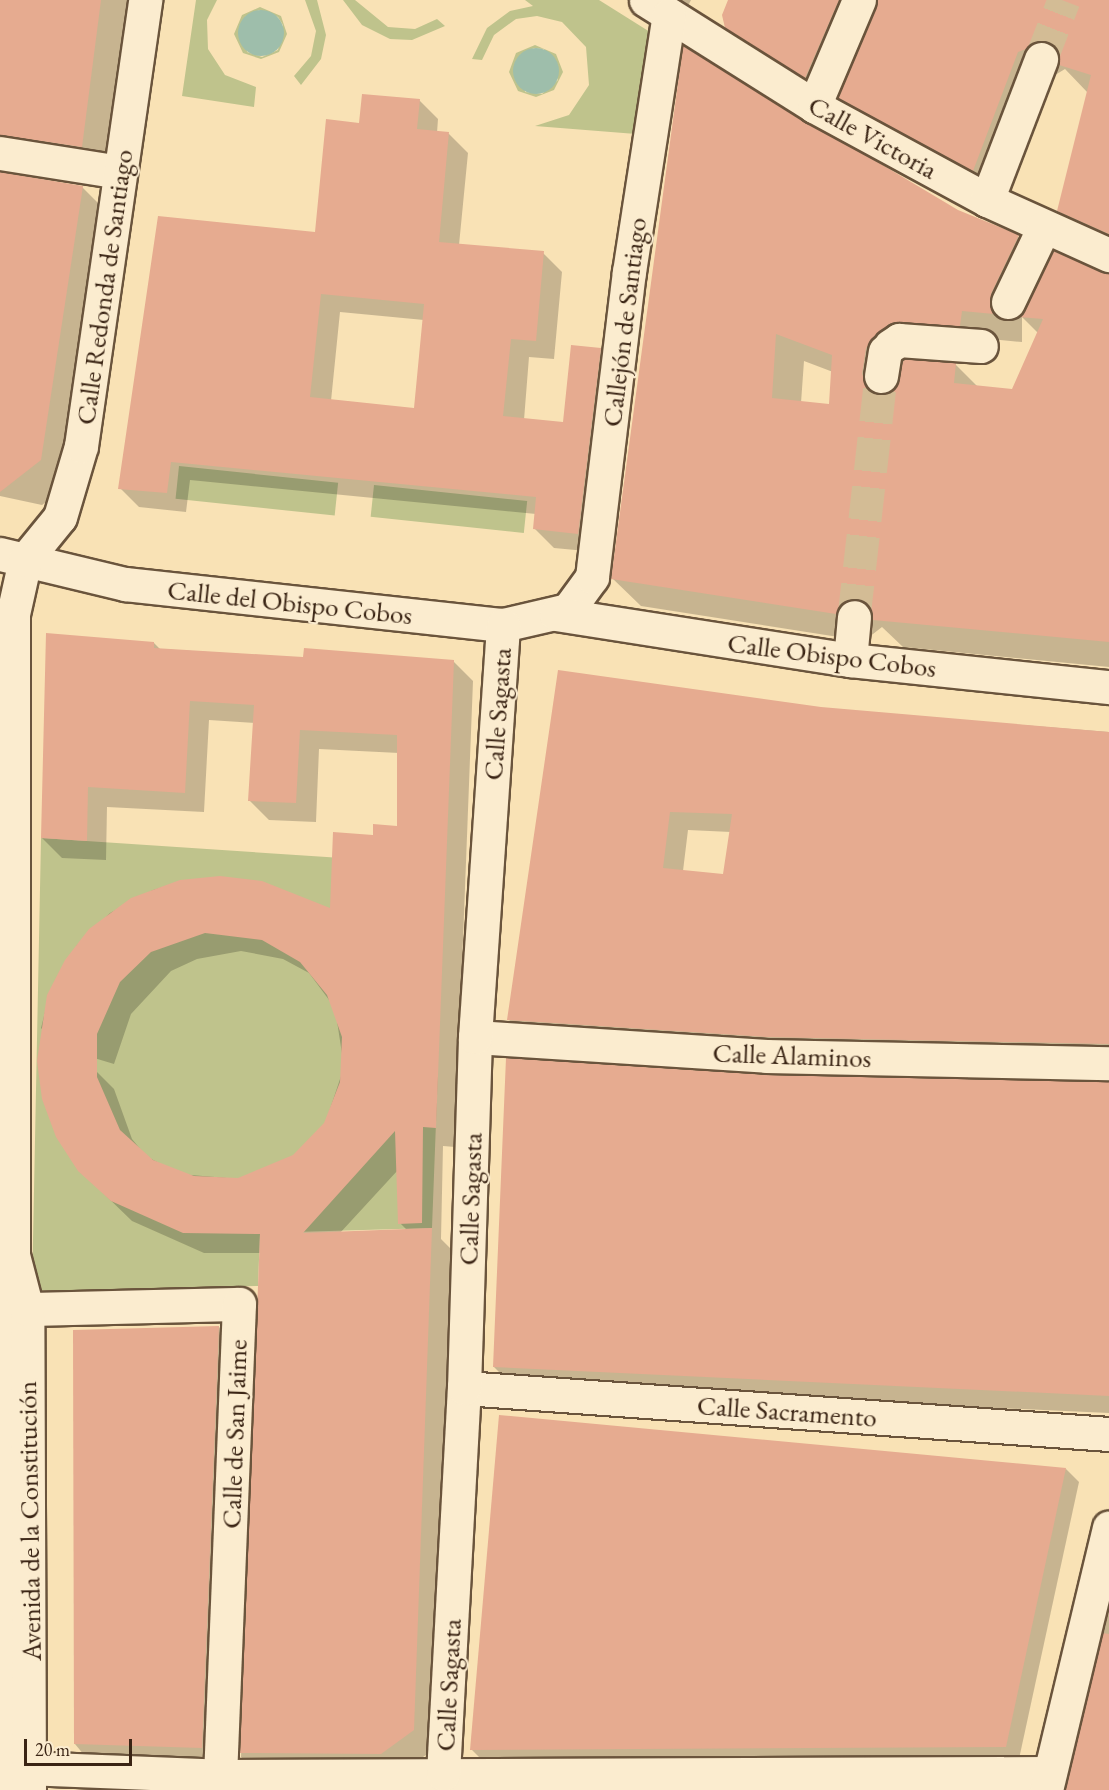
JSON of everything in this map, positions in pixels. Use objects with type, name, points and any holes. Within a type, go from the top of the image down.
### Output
[{"type":"street","name":"Calle Redonda de Santiago","points":[[13,557],[60,517],[77,464],[145,0]]},
{"type":"street","points":[[814,106],[860,0]]},
{"type":"street","name":"Calle Victoria","points":[[667,5],[814,106],[987,200],[1109,255]]},
{"type":"street","name":"Callejón de Santiago","points":[[556,614],[579,600],[592,577],[629,272],[667,5]]},
{"type":"street","points":[[987,200],[1041,59]]},
{"type":"street","points":[[0,153],[120,172]]},
{"type":"street","points":[[1008,302],[1044,227]]},
{"type":"street","points":[[886,358],[899,340],[981,346]]},
{"type":"street","name":"Calle del Obispo Cobos","points":[[13,557],[125,584],[503,625],[556,614]]},
{"type":"street","name":"Avenida de la Constitución","points":[[13,557],[5,876],[6,1255],[0,1285],[13,1776]]},
{"type":"street","name":"Calle Obispo Cobos","points":[[556,614],[850,660],[1109,687]]},
{"type":"street","points":[[850,660],[854,616]]},
{"type":"street","name":"Calle Sagasta","points":[[443,1774],[464,1388],[475,1037],[503,625]]},
{"type":"street","name":"Calle Alaminos","points":[[475,1037],[766,1056],[1109,1062]]},
{"type":"street","name":"Avenida de la Constitución","points":[[6,1255],[27,1309],[13,1776]]},
{"type":"street","name":"Calle de San Jaime","points":[[27,1309],[239,1304],[220,1776]]},
{"type":"street","name":"Calle Sacramento","points":[[464,1388],[1109,1434]]},
{"type":"street","points":[[13,1776],[220,1776],[355,1783],[443,1774],[1047,1781],[1109,1527]]},
{"type":"green space","points":[[196,0],[217,0],[207,20],[208,49],[225,75],[256,87],[254,107],[182,96]]},
{"type":"green space","points":[[305,0],[317,0],[326,35],[321,59],[301,85],[294,76],[311,56],[316,31]]},
{"type":"green space","points":[[343,0],[355,0],[388,27],[415,29],[437,19],[445,26],[412,40],[390,39],[362,25]]},
{"type":"green space","points":[[525,0],[599,0],[650,32],[636,134],[535,126],[569,115],[589,85],[586,47],[562,22],[537,16],[516,19],[494,35],[482,60],[472,59],[487,28],[510,11],[533,6]]},
{"type":"green space","points":[[260,7],[281,16],[287,34],[279,52],[261,59],[243,53],[234,34],[242,15]],"holes":[[[259,10],[278,17],[283,25],[278,50],[262,57],[247,52],[245,17]]]},
{"type":"green space","points":[[535,45],[556,54],[563,72],[554,90],[536,97],[518,91],[509,72],[516,53]],"holes":[[[534,48],[544,49],[558,80],[542,94],[525,92],[520,55]]]},
{"type":"green space","points":[[179,466],[338,483],[335,516],[176,499]]},
{"type":"green space","points":[[374,485],[527,501],[524,533],[371,517]]},
{"type":"green space","points":[[41,838],[357,859],[438,1070],[432,1228],[260,1233],[258,1286],[32,1291]]},
{"type":"shaded area","points":[[266,10],[278,16],[283,24],[283,42],[278,50],[270,55],[256,56],[244,50],[239,42],[238,28],[244,16],[252,11]]},
{"type":"shaded area","points":[[541,48],[553,54],[558,62],[558,80],[553,88],[545,93],[531,94],[519,88],[514,80],[513,66],[519,54],[527,49]]},
{"type":"building","points":[[0,0],[101,0],[82,147],[0,135]]},
{"type":"building","points":[[728,0],[839,0],[805,78],[725,28],[722,15]]},
{"type":"building","points":[[877,0],[1109,0],[1109,234],[1057,211],[1091,75],[1059,65],[1056,48],[1047,41],[1018,52],[973,171],[838,98]]},
{"type":"building","points":[[683,46],[958,210],[1019,235],[991,294],[994,314],[962,311],[960,326],[889,324],[866,348],[862,374],[870,391],[879,395],[895,388],[904,359],[956,363],[954,383],[1012,389],[1043,319],[1019,317],[1053,251],[1109,273],[1109,642],[873,620],[871,609],[856,598],[846,600],[836,614],[611,579]],"holes":[[[776,334],[832,355],[829,404],[772,398]]]},
{"type":"building","points":[[362,94],[420,99],[417,129],[449,132],[439,242],[544,251],[536,341],[511,339],[503,416],[563,422],[571,345],[601,348],[578,534],[533,529],[536,497],[171,462],[167,493],[118,489],[158,216],[315,232],[326,119],[359,123]],"holes":[[[321,294],[424,304],[414,408],[310,397]]]},
{"type":"building","points":[[0,172],[83,186],[41,460],[0,492]]},
{"type":"building","points":[[46,633],[154,642],[154,648],[303,657],[304,648],[454,660],[436,1128],[423,1127],[422,1223],[398,1224],[395,1131],[303,1233],[432,1228],[414,1730],[381,1754],[240,1753],[260,1234],[183,1233],[111,1201],[78,1171],[56,1137],[42,1099],[37,1061],[47,995],[65,960],[89,929],[131,898],[180,880],[220,876],[262,881],[330,908],[333,832],[373,835],[373,824],[397,826],[397,735],[300,730],[296,803],[248,801],[254,705],[190,701],[185,793],[88,787],[87,841],[41,838]],"holes":[[[205,933],[262,940],[300,962],[327,995],[342,1037],[340,1082],[324,1123],[293,1155],[238,1178],[194,1176],[153,1160],[120,1130],[97,1077],[97,1034],[120,982],[151,952]]]},
{"type":"building","points":[[558,670],[821,707],[1109,732],[1109,1044],[767,1037],[507,1020]],"holes":[[[670,812],[732,814],[723,874],[663,868]]]},
{"type":"building","points":[[506,1058],[766,1075],[1109,1082],[1109,1396],[493,1367]]},
{"type":"building","points":[[219,1326],[202,1748],[74,1744],[73,1330]]},
{"type":"building","points":[[499,1415],[1066,1468],[1006,1747],[470,1750]]},
{"type":"building","points":[[1103,1633],[1109,1634],[1109,1790],[1065,1790]]},
{"type":"tunnel","points":[[1041,59],[1064,0]]},
{"type":"tunnel","points":[[854,617],[881,376]]}]
